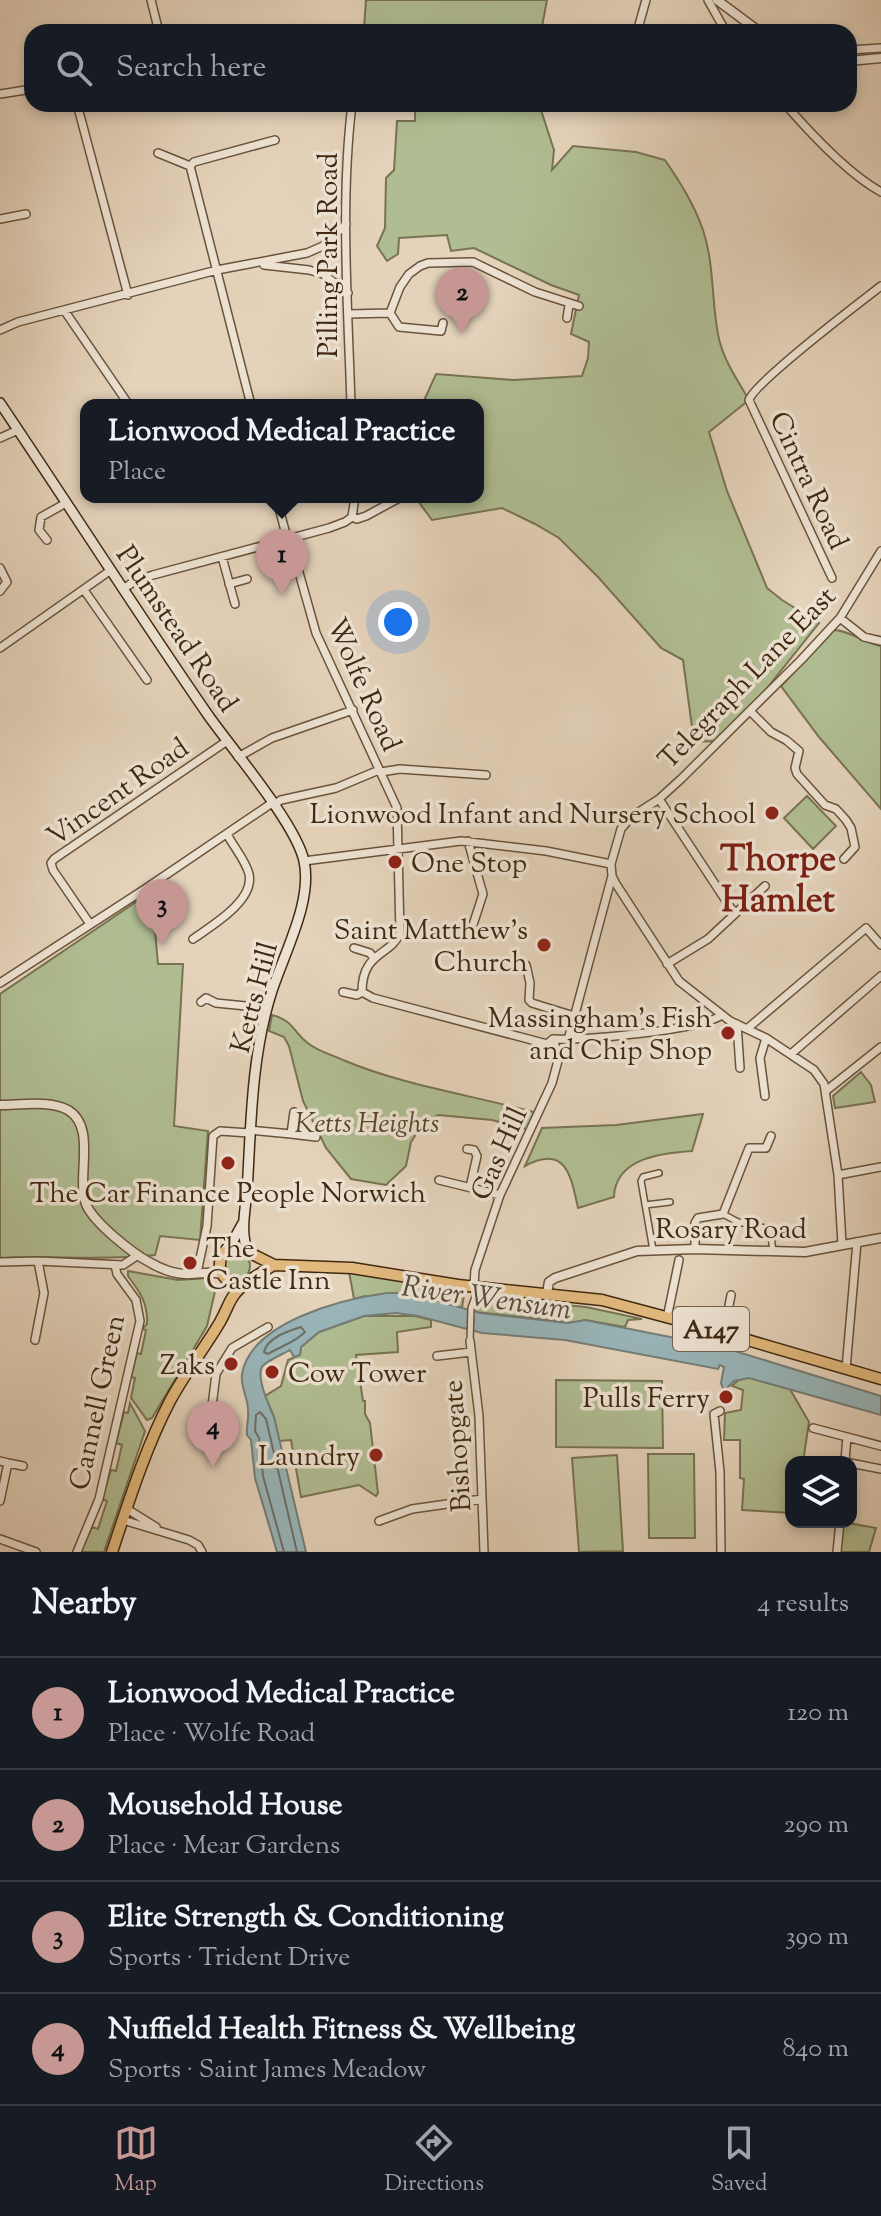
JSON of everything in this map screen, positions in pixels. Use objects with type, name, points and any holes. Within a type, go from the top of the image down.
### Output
[{"type":"main road","name":"Plumstead Road","points":[[0,403],[123,589],[271,801]]},
{"type":"main road","name":"Ketts Hill","points":[[249,1253],[244,1219],[249,1131],[267,1008],[299,912],[305,884],[304,861],[293,835],[271,801]]},
{"type":"main road","name":"Ketts Hill","points":[[221,1257],[244,1219]]},
{"type":"main road","name":"A147","points":[[212,1333],[225,1290],[221,1257],[238,1247],[274,1265],[352,1268],[475,1290],[547,1293],[602,1300],[881,1379]]},
{"type":"main road","points":[[222,1276],[238,1284],[251,1278],[256,1263],[249,1253]]},
{"type":"main road","name":"A147","points":[[112,1552],[162,1417],[192,1363],[232,1294],[274,1265]]},
{"type":"street","points":[[151,0],[157,24]]},
{"type":"street","points":[[639,24],[646,0]]},
{"type":"street","points":[[708,0],[722,24]]},
{"type":"street","points":[[719,19],[720,2]]},
{"type":"street","points":[[720,2],[749,24]]},
{"type":"street","points":[[857,50],[881,48]]},
{"type":"street","points":[[857,60],[881,58]]},
{"type":"street","points":[[0,94],[24,90]]},
{"type":"street","points":[[79,112],[128,295]]},
{"type":"street","name":"Pilling Park Road","points":[[351,112],[346,224],[351,399]]},
{"type":"street","points":[[793,112],[862,179],[881,192]]},
{"type":"street","points":[[190,166],[194,162],[275,140]]},
{"type":"street","points":[[158,153],[190,166]]},
{"type":"street","points":[[190,166],[249,399]]},
{"type":"street","points":[[0,219],[26,214]]},
{"type":"street","points":[[0,330],[18,322],[217,270],[307,253],[323,246],[346,224]]},
{"type":"street","points":[[390,313],[400,287],[409,274],[420,266],[473,262],[535,292],[579,306]]},
{"type":"street","points":[[254,265],[323,274],[348,293]]},
{"type":"street","name":"Cintra Road","points":[[832,578],[749,400],[751,394],[774,373],[881,286]]},
{"type":"street","points":[[567,318],[569,305]]},
{"type":"street","points":[[64,310],[125,399]]},
{"type":"street","points":[[349,314],[390,313]]},
{"type":"street","points":[[390,313],[399,327],[441,331],[443,323]]},
{"type":"street","points":[[0,438],[18,430]]},
{"type":"street","points":[[42,538],[38,525],[41,517],[66,503]]},
{"type":"street","name":"Wolfe Road","points":[[278,503],[312,621],[397,808],[400,933],[398,939],[373,957]]},
{"type":"street","points":[[352,517],[354,503]]},
{"type":"street","points":[[123,589],[135,581],[339,525],[352,517],[366,516],[390,503]]},
{"type":"street","name":"Telegraph Lane East","points":[[611,864],[621,829],[631,817],[659,799],[751,712],[840,618],[881,551]]},
{"type":"street","points":[[222,557],[235,604]]},
{"type":"street","points":[[0,568],[7,582],[0,591]]},
{"type":"street","points":[[0,648],[111,570]]},
{"type":"street","points":[[229,584],[247,579]]},
{"type":"street","points":[[84,590],[141,677]]},
{"type":"street","points":[[840,618],[864,637],[881,641]]},
{"type":"street","points":[[238,757],[272,738],[353,710]]},
{"type":"street","points":[[751,712],[771,732],[796,747],[799,751],[795,768],[797,774],[825,805],[836,809],[846,820],[855,847],[844,859]]},
{"type":"street","name":"Vincent Road","points":[[90,924],[51,863],[227,741]]},
{"type":"street","points":[[0,983],[227,834],[271,801],[336,788],[380,771],[400,769],[486,775]]},
{"type":"street","points":[[659,799],[734,913]]},
{"type":"street","points":[[193,939],[233,911],[249,881],[249,873],[227,834]]},
{"type":"street","points":[[304,861],[448,841],[468,841],[546,851],[611,864],[612,876],[568,1040]]},
{"type":"street","points":[[468,841],[483,894],[471,931]]},
{"type":"street","points":[[612,876],[679,981],[722,1015],[766,1038],[814,1070],[827,1090],[838,1175],[842,1244]]},
{"type":"street","points":[[667,964],[708,939],[765,886]]},
{"type":"street","points":[[748,1028],[866,928],[881,945]]},
{"type":"street","points":[[354,948],[373,957],[360,993]]},
{"type":"street","points":[[516,962],[526,965],[530,983],[529,1000],[532,1003],[574,1016]]},
{"type":"street","points":[[791,1054],[881,976]]},
{"type":"street","points":[[343,992],[360,993],[537,1044],[547,1044],[553,1039],[640,1034],[708,1021],[722,1015]]},
{"type":"street","points":[[201,1002],[206,998],[216,1003],[267,1008]]},
{"type":"street","points":[[737,1024],[740,1068]]},
{"type":"street","points":[[765,1096],[760,1067],[766,1038]]},
{"type":"street","name":"Gas Hill","points":[[475,1290],[475,1270],[500,1195],[552,1083],[559,1057],[553,1039]]},
{"type":"street","points":[[827,1090],[881,1047]]},
{"type":"street","points":[[0,1105],[55,1106],[75,1115],[83,1135],[83,1191],[87,1207],[138,1255],[176,1273],[200,1270],[222,1276]]},
{"type":"street","points":[[291,1134],[294,1112]]},
{"type":"street","points":[[200,1270],[205,1251],[213,1136],[220,1131],[249,1131],[316,1137]]},
{"type":"street","points":[[723,1214],[749,1148],[766,1148],[771,1136]]},
{"type":"street","points":[[467,1149],[474,1150],[477,1156],[470,1187]]},
{"type":"street","points":[[838,1175],[881,1167]]},
{"type":"street","points":[[653,1250],[641,1181],[643,1177],[659,1173]]},
{"type":"street","points":[[439,1180],[500,1195]]},
{"type":"street","points":[[645,1205],[670,1202]]},
{"type":"street","points":[[695,1249],[695,1223],[698,1218],[723,1214],[738,1222],[770,1229],[774,1252]]},
{"type":"street","name":"Rosary Road","points":[[547,1293],[549,1282],[555,1278],[637,1251],[805,1252],[881,1238]]},
{"type":"street","points":[[846,1369],[857,1242]]},
{"type":"street","points":[[0,1262],[126,1265],[138,1255]]},
{"type":"street","points":[[200,1270],[221,1257]]},
{"type":"street","points":[[667,1318],[679,1260]]},
{"type":"street","points":[[35,1340],[44,1293],[38,1261]]},
{"type":"street","name":"Cannell Green","points":[[77,1552],[99,1498],[140,1321],[136,1300],[117,1274],[115,1265]]},
{"type":"street","points":[[470,1338],[475,1290]]},
{"type":"street","points":[[724,1333],[731,1295]]},
{"type":"street","points":[[216,1432],[212,1406],[216,1374],[232,1348],[268,1327]]},
{"type":"street","name":"Bishopgate","points":[[470,1338],[479,1416],[484,1552]]},
{"type":"street","points":[[437,1356],[471,1352]]},
{"type":"street","points":[[192,1363],[216,1374]]},
{"type":"street","points":[[720,1411],[714,1414],[720,1472],[721,1552]]},
{"type":"street","points":[[813,1428],[881,1446]]},
{"type":"street","points":[[845,1456],[847,1437]]},
{"type":"street","points":[[0,1501],[4,1462],[23,1466]]},
{"type":"street","points":[[857,1464],[881,1469]]},
{"type":"street","points":[[379,1521],[412,1509],[482,1499]]},
{"type":"street","points":[[125,1514],[141,1527]]},
{"type":"street","points":[[125,1514],[189,1540],[198,1545],[202,1552]]},
{"type":"street","points":[[119,1533],[141,1527],[165,1532]]},
{"type":"street","points":[[837,1552],[839,1528]]},
{"type":"street","points":[[0,1539],[38,1550]]},
{"type":"green space","points":[[366,0],[547,0],[542,24],[364,24]]},
{"type":"green space","points":[[415,112],[542,112],[554,150],[552,170],[573,146],[636,152],[665,160],[695,211],[709,257],[721,347],[749,400],[709,432],[727,491],[767,588],[819,623],[763,693],[715,741],[694,742],[683,660],[661,648],[559,538],[502,508],[432,520],[419,503],[484,503],[484,399],[425,399],[436,374],[513,380],[582,376],[589,342],[571,334],[579,295],[474,248],[451,251],[447,235],[399,238],[398,254],[387,261],[377,246],[385,228],[386,178],[394,170],[397,121],[415,121]]},
{"type":"green space","points":[[833,630],[881,646],[881,809],[819,737],[781,686]]},
{"type":"green space","points":[[807,796],[836,826],[813,849],[784,818]]},
{"type":"green space","points":[[142,898],[154,920],[158,964],[183,964],[174,1126],[208,1131],[200,1240],[160,1236],[155,1255],[0,1258],[0,994]]},
{"type":"green space","name":"Ketts Heights","points":[[272,1015],[290,1024],[304,1040],[325,1053],[366,1069],[537,1113],[530,1130],[492,1120],[438,1115],[420,1128],[411,1142],[406,1166],[386,1185],[351,1179],[326,1148],[303,1101],[289,1046],[284,1037],[269,1031]]},
{"type":"green space","points":[[861,1072],[871,1085],[875,1102],[835,1108],[833,1096]]},
{"type":"green space","points":[[703,1114],[692,1151],[642,1160],[622,1174],[614,1197],[578,1208],[569,1175],[558,1161],[539,1160],[525,1166],[542,1128],[616,1125]]},
{"type":"green space","points":[[237,1253],[246,1257],[250,1266],[246,1275],[237,1279],[228,1275],[224,1266],[228,1257]]},
{"type":"green space","points":[[128,1271],[178,1280],[208,1278],[216,1287],[207,1326],[152,1418],[147,1420],[131,1398],[135,1378],[131,1377],[137,1353],[141,1354],[146,1330],[142,1329],[147,1324],[147,1317],[142,1298]]},
{"type":"green space","points":[[349,1272],[447,1288],[457,1296],[464,1295],[462,1308],[452,1304],[365,1296],[354,1299]]},
{"type":"green space","points":[[483,1297],[586,1307],[642,1319],[628,1320],[625,1327],[585,1320],[576,1323],[475,1312],[478,1300]]},
{"type":"green space","points":[[364,1316],[415,1316],[431,1320],[431,1327],[397,1332],[398,1352],[356,1355],[365,1414],[370,1423],[378,1493],[376,1496],[359,1485],[301,1497],[291,1440],[279,1441],[265,1396],[281,1386],[288,1360],[300,1355],[301,1347],[319,1332]]},
{"type":"green space","points":[[743,1376],[793,1382],[791,1391],[809,1422],[804,1456],[785,1456],[785,1513],[742,1510],[744,1479],[740,1478],[740,1440],[724,1440],[725,1413],[741,1410],[743,1390],[732,1386]]},
{"type":"green space","points":[[556,1380],[662,1381],[663,1448],[556,1447]]},
{"type":"green space","points":[[130,1403],[145,1431],[104,1552],[80,1552],[92,1527],[98,1529],[107,1501],[102,1499],[111,1470],[116,1471],[122,1445],[116,1443],[124,1412],[128,1413]]},
{"type":"green space","points":[[648,1454],[694,1454],[695,1538],[649,1538]]},
{"type":"green space","points":[[617,1455],[623,1551],[579,1552],[572,1458]]},
{"type":"green space","points":[[857,1525],[876,1528],[869,1552],[840,1552],[842,1528],[857,1528]]},
{"type":"water","points":[[387,1293],[409,1293],[480,1313],[568,1323],[585,1320],[725,1348],[881,1396],[881,1415],[749,1378],[734,1381],[724,1391],[721,1383],[724,1367],[720,1365],[718,1369],[565,1340],[482,1333],[418,1316],[396,1313],[364,1316],[319,1332],[301,1347],[300,1355],[294,1357],[290,1350],[262,1367],[262,1384],[274,1417],[306,1552],[277,1552],[255,1478],[251,1440],[247,1435],[248,1406],[242,1374],[249,1356],[262,1340],[301,1316],[347,1301]]},
{"type":"place","name":"Mousehold House","points":[[462,333]]},
{"type":"place","name":"Lionwood Medical Practice","points":[[282,595]]},
{"type":"place","name":"Lionwood Infant and Nursery School","points":[[772,813]]},
{"type":"place","name":"One Stop","points":[[395,862]]},
{"type":"place","name":"Elite Strength & Conditioning","points":[[162,945]]},
{"type":"place","name":"Saint Matthew's Church","points":[[544,945]]},
{"type":"place","name":"Massingham's Fish and Chip Shop","points":[[728,1033]]},
{"type":"place","name":"The Car Finance People Norwich","points":[[228,1163]]},
{"type":"place","name":"The Castle Inn","points":[[190,1263]]},
{"type":"place","name":"Zaks","points":[[231,1364]]},
{"type":"place","name":"Cow Tower","points":[[272,1372]]},
{"type":"place","name":"Pulls Ferry","points":[[726,1397]]},
{"type":"place","name":"Laundry","points":[[376,1455]]},
{"type":"place","name":"Nuffield Health Fitness & Wellbeing","points":[[213,1467]]},
{"type":"district","name":"Thorpe Hamlet","points":[[778,878]]},
{"type":"water label","name":"River Wensum","points":[[487,1297]]}]
